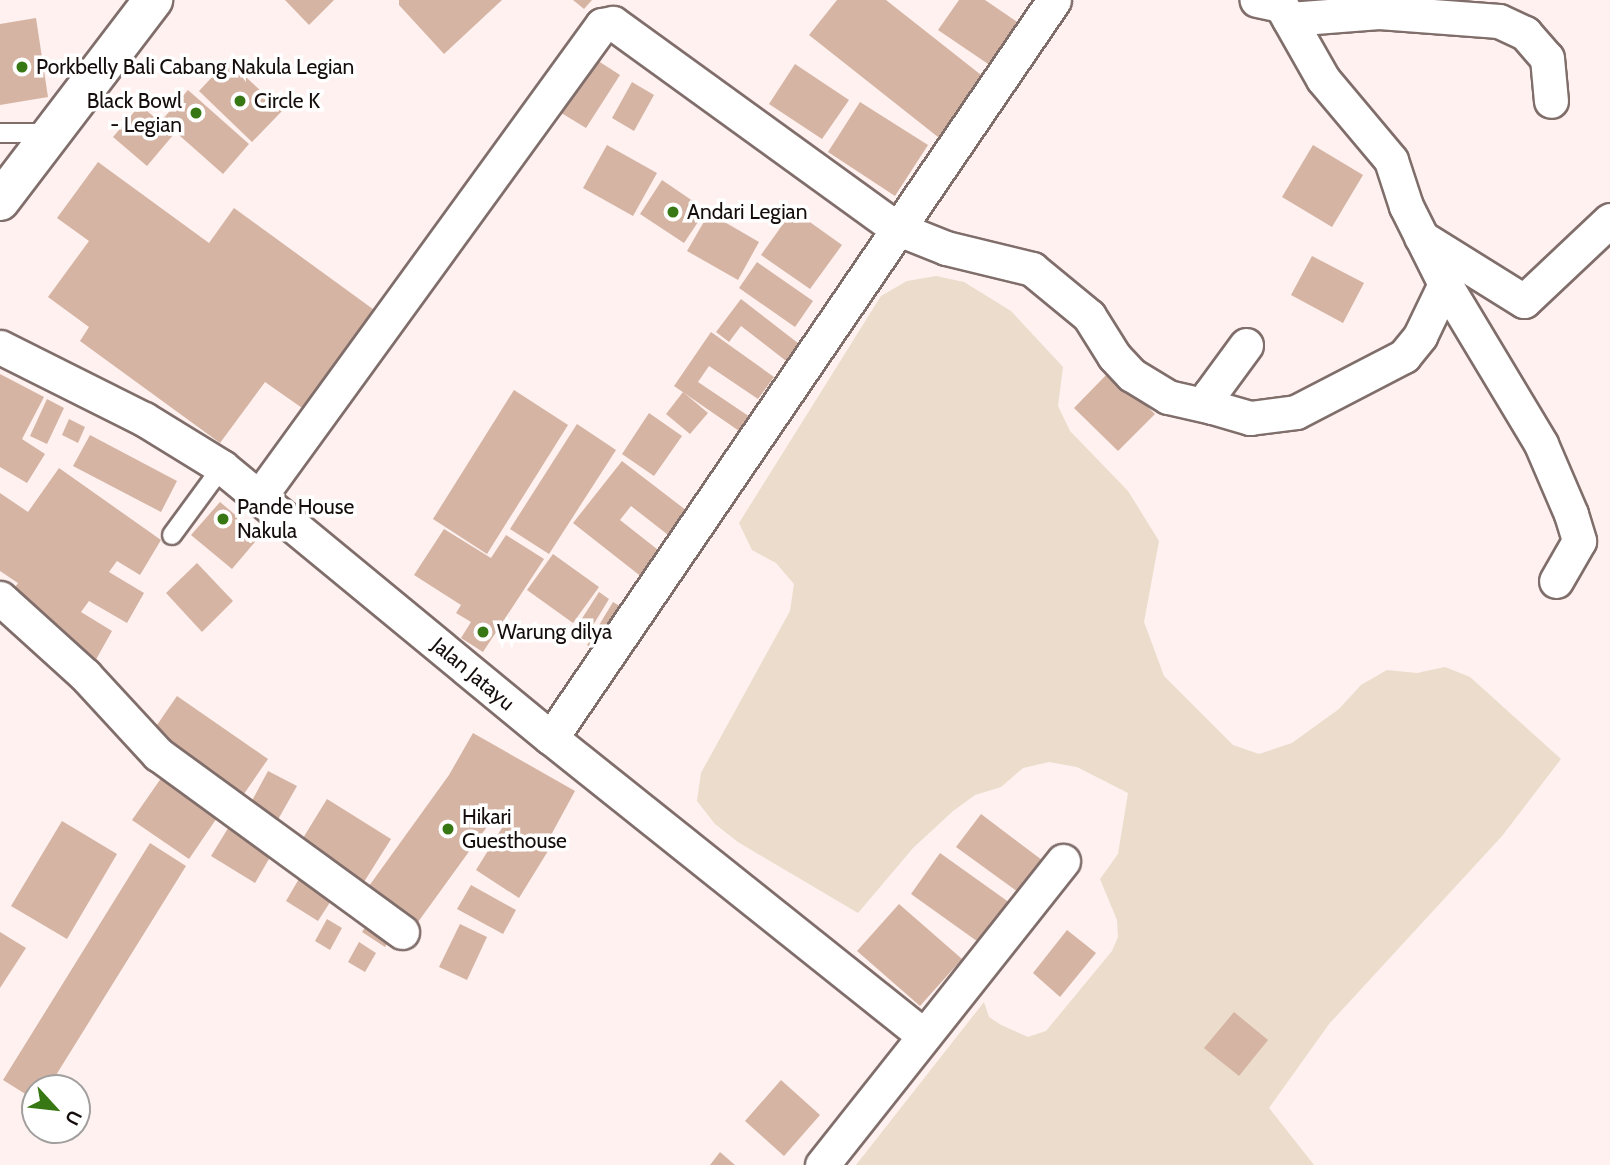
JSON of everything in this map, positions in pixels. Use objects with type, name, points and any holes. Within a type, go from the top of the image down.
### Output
[{"type":"main road","points":[[0,201],[55,133],[153,0]]},
{"type":"street","points":[[551,738],[896,228],[1054,0]]},
{"type":"street","points":[[1279,6],[1499,21],[1525,33],[1547,58],[1550,102]]},
{"type":"street","points":[[1279,6],[1343,108],[1391,160],[1421,237],[1445,284],[1541,444],[1571,514],[1579,541],[1556,581]]},
{"type":"street","points":[[260,496],[602,25],[623,27],[896,228],[946,248],[1032,269],[1089,316],[1114,356],[1132,375],[1168,397],[1250,418],[1296,412],[1384,369],[1413,345],[1445,284]]},
{"type":"street","points":[[1421,237],[1524,301],[1610,220]]},
{"type":"street","points":[[1212,408],[1210,394],[1246,345]]},
{"type":"street","name":"Jalan Jatayu","points":[[0,347],[144,419],[222,467],[551,738],[924,1036]]},
{"type":"street","points":[[0,598],[85,675],[158,754],[401,932]]},
{"type":"street","points":[[822,1165],[1063,861]]},
{"type":"lane","points":[[0,133],[55,133]]},
{"type":"lane","points":[[172,535],[222,467]]},
{"type":"shaded area","points":[[936,276],[964,282],[1011,311],[1063,367],[1058,406],[1070,431],[1128,491],[1159,541],[1144,622],[1164,676],[1233,745],[1259,754],[1292,743],[1339,709],[1361,685],[1387,670],[1417,673],[1445,667],[1470,677],[1561,759],[1502,836],[1329,1024],[1269,1108],[1314,1165],[856,1165],[984,1002],[989,1017],[1001,1025],[1028,1037],[1046,1031],[1112,951],[1118,937],[1117,920],[1100,879],[1118,854],[1128,793],[1077,767],[1049,762],[1023,768],[1001,787],[975,795],[953,811],[913,848],[858,913],[738,842],[715,824],[697,801],[701,773],[790,611],[794,584],[776,563],[752,550],[739,523],[881,296],[907,281]]},
{"type":"building","points":[[285,0],[334,0],[309,25]]},
{"type":"building","points":[[399,0],[502,0],[444,54],[399,5]]},
{"type":"building","points":[[573,0],[592,0],[584,9]]},
{"type":"building","points":[[837,0],[886,0],[990,82],[943,141],[809,35]]},
{"type":"building","points":[[959,0],[985,0],[1023,26],[994,68],[938,30]]},
{"type":"building","points":[[36,18],[48,97],[0,105],[0,24]]},
{"type":"building","points":[[592,57],[620,75],[586,128],[558,111]]},
{"type":"building","name":"Circle K","points":[[228,60],[282,111],[252,142],[199,91]]},
{"type":"building","points":[[795,64],[849,100],[822,139],[769,104]]},
{"type":"building","points":[[632,82],[654,95],[634,131],[612,118]]},
{"type":"building","points":[[188,90],[249,144],[223,174],[162,120]]},
{"type":"building","points":[[860,102],[928,145],[895,196],[828,152]]},
{"type":"building","points":[[140,105],[174,134],[147,166],[113,137]]},
{"type":"building","points":[[607,145],[657,173],[633,216],[583,188]]},
{"type":"building","points":[[1313,145],[1363,175],[1332,227],[1282,197]]},
{"type":"building","points":[[98,162],[209,243],[234,208],[377,312],[305,410],[265,382],[220,443],[80,341],[89,327],[48,297],[89,241],[57,218]]},
{"type":"building","name":"Andari Legian","points":[[662,180],[706,210],[684,243],[640,214]]},
{"type":"building","points":[[793,210],[842,245],[810,289],[761,255]]},
{"type":"building","points":[[709,213],[759,242],[738,280],[687,251]]},
{"type":"building","points":[[1312,256],[1364,283],[1343,323],[1291,295]]},
{"type":"building","points":[[757,262],[813,301],[795,327],[739,288]]},
{"type":"building","points":[[741,299],[803,347],[790,364],[741,326],[729,342],[716,332]]},
{"type":"building","points":[[711,332],[774,377],[758,399],[709,366],[698,382],[753,419],[742,433],[674,386]]},
{"type":"building","points":[[1110,371],[1155,414],[1118,451],[1074,408]]},
{"type":"building","points":[[0,374],[44,397],[22,439],[45,454],[27,483],[0,467]]},
{"type":"building","points":[[514,390],[568,425],[487,554],[433,519]]},
{"type":"building","points":[[683,392],[708,413],[690,434],[666,414]]},
{"type":"building","points":[[47,399],[64,408],[47,444],[30,436]]},
{"type":"building","points":[[649,413],[682,436],[654,476],[622,454]]},
{"type":"building","points":[[69,419],[85,427],[78,443],[62,435]]},
{"type":"building","points":[[577,424],[616,450],[549,554],[510,529]]},
{"type":"building","points":[[90,435],[177,481],[161,512],[73,466]]},
{"type":"building","points":[[622,461],[691,514],[672,538],[631,506],[620,520],[662,553],[643,578],[573,523]]},
{"type":"building","points":[[59,468],[161,540],[140,575],[117,561],[109,572],[144,593],[127,623],[89,601],[81,612],[112,631],[94,663],[13,590],[18,583],[0,571],[0,493],[28,512]]},
{"type":"building","name":"Pande House Nakula","points":[[220,502],[260,536],[232,569],[191,535]]},
{"type":"building","points":[[444,529],[491,558],[506,535],[544,559],[483,652],[461,638],[471,622],[456,613],[461,605],[414,575]]},
{"type":"building","points":[[553,554],[599,587],[573,623],[527,590]]},
{"type":"building","points":[[197,563],[233,601],[202,632],[166,593]]},
{"type":"building","points":[[599,592],[609,599],[592,627],[581,620]]},
{"type":"building","points":[[613,602],[630,612],[604,655],[587,645]]},
{"type":"building","points":[[177,696],[268,759],[239,801],[148,738]]},
{"type":"building","name":"Hikari Guesthouse","points":[[473,733],[575,791],[551,835],[556,838],[519,898],[476,870],[505,823],[494,817],[418,922],[369,886],[449,775]]},
{"type":"building","points":[[268,771],[297,786],[276,823],[248,808]]},
{"type":"building","points":[[164,774],[221,812],[189,859],[132,820]]},
{"type":"building","points":[[327,799],[391,839],[364,882],[300,843]]},
{"type":"building","points":[[981,814],[1042,860],[1018,892],[956,847]]},
{"type":"building","points":[[62,821],[117,854],[67,939],[11,906]]},
{"type":"building","points":[[230,825],[273,852],[255,883],[211,856]]},
{"type":"building","points":[[150,843],[186,866],[57,1074],[21,1074],[21,1091],[3,1080]]},
{"type":"building","points":[[940,853],[1010,903],[981,944],[911,894]]},
{"type":"building","points":[[303,872],[336,893],[318,921],[286,901]]},
{"type":"building","points":[[471,885],[516,910],[503,934],[457,909]]},
{"type":"building","points":[[899,904],[962,959],[920,1006],[857,951]]},
{"type":"building","points":[[373,915],[396,930],[385,947],[362,932]]},
{"type":"building","points":[[327,919],[342,928],[330,950],[315,941]]},
{"type":"building","points":[[460,924],[487,937],[467,980],[439,967]]},
{"type":"building","points":[[1067,930],[1096,953],[1060,997],[1033,973]]},
{"type":"building","points":[[0,932],[26,948],[0,988]]},
{"type":"building","points":[[359,942],[376,953],[365,972],[348,962]]},
{"type":"building","points":[[1234,1012],[1268,1040],[1239,1076],[1204,1048]]},
{"type":"building","points":[[781,1080],[820,1115],[784,1156],[745,1121]]},
{"type":"building","points":[[720,1152],[735,1165],[710,1165]]},
{"type":"place","name":"Porkbelly Bali Cabang Nakula Legian","points":[[22,67]]},
{"type":"place","name":"Circle K","points":[[240,101]]},
{"type":"place","name":"Black Bowl - Legian","points":[[196,113]]},
{"type":"place","name":"Andari Legian","points":[[673,212]]},
{"type":"place","name":"Pande House Nakula","points":[[223,519]]},
{"type":"place","name":"Warung dilya","points":[[483,632]]},
{"type":"place","name":"Hikari Guesthouse","points":[[448,829]]}]
